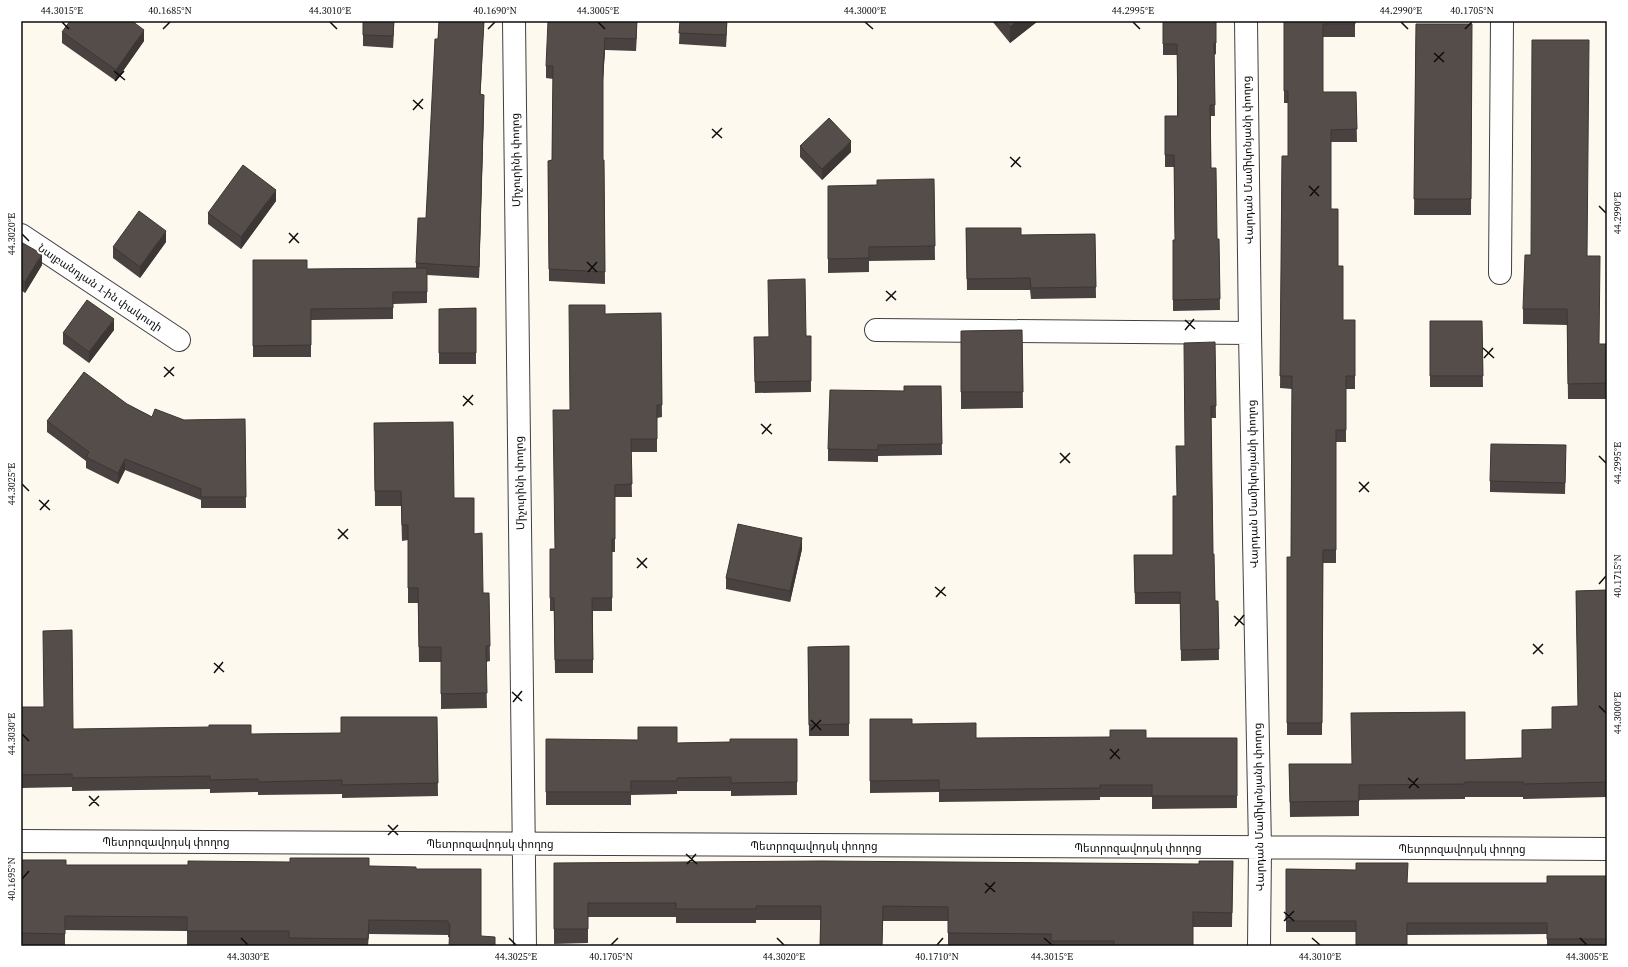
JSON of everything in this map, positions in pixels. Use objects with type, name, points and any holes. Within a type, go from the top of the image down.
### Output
[{"type":"street","name":"Միչուրինի փողոց","points":[[514,21],[525,844],[525,946]]},
{"type":"street","name":"Վարդան Մամիկոնյանի փողոց","points":[[1246,21],[1250,334],[1260,848],[1259,946]]},
{"type":"street","points":[[1500,273],[1502,21]]},
{"type":"street","name":"Նալբանդյան 1-ին փակուղի","points":[[21,235],[179,340]]},
{"type":"street","points":[[876,330],[1250,334]]},
{"type":"street","name":"Պետրոզավոդսկ փողոց","points":[[21,841],[1607,849]]},
{"type":"building","points":[[70,21],[132,21],[144,30],[116,70],[62,32]]},
{"type":"building","points":[[363,21],[394,21],[393,36],[363,35]]},
{"type":"building","points":[[439,21],[484,21],[480,94],[484,95],[479,267],[416,263],[418,218],[426,218],[435,39],[438,39]]},
{"type":"building","points":[[548,21],[637,21],[636,39],[605,38],[603,68],[603,160],[605,272],[549,269],[548,161],[552,160],[553,66],[546,66]]},
{"type":"building","points":[[680,21],[727,21],[726,35],[679,33]]},
{"type":"building","points":[[1005,21],[1018,21],[1010,27]]},
{"type":"building","points":[[1163,21],[1216,21],[1216,43],[1214,43],[1215,105],[1210,105],[1211,168],[1216,168],[1220,299],[1173,300],[1173,240],[1175,240],[1174,155],[1165,155],[1165,116],[1178,116],[1177,44],[1163,44]]},
{"type":"building","points":[[1284,21],[1355,21],[1355,24],[1323,24],[1323,92],[1356,92],[1357,129],[1331,130],[1331,209],[1338,209],[1338,266],[1343,266],[1343,320],[1355,320],[1355,376],[1346,376],[1346,430],[1336,430],[1336,550],[1323,550],[1322,723],[1287,723],[1287,557],[1291,557],[1292,376],[1280,376],[1282,156],[1288,156],[1288,91],[1284,91]]},
{"type":"building","points":[[1416,24],[1472,24],[1471,199],[1414,199]]},
{"type":"building","points":[[1532,40],[1589,40],[1587,256],[1600,256],[1599,344],[1607,344],[1607,383],[1568,384],[1567,309],[1523,309],[1525,255],[1531,255]]},
{"type":"building","points":[[829,118],[851,141],[822,169],[800,146]]},
{"type":"building","points":[[243,165],[276,190],[241,237],[208,213]]},
{"type":"building","points":[[934,179],[935,246],[869,247],[869,258],[828,259],[828,186],[877,185],[877,180]]},
{"type":"building","points":[[139,211],[166,231],[140,267],[113,247]]},
{"type":"building","points":[[966,228],[1021,228],[1021,235],[1095,234],[1096,287],[1031,288],[1030,278],[967,279]]},
{"type":"building","points":[[21,242],[42,254],[25,282],[21,279]]},
{"type":"building","points":[[253,260],[307,260],[307,269],[427,268],[427,292],[393,292],[393,308],[311,309],[311,345],[253,346]]},
{"type":"building","points":[[805,279],[806,336],[811,336],[811,381],[755,382],[754,337],[769,337],[768,280]]},
{"type":"building","points":[[87,300],[114,319],[89,352],[63,333]]},
{"type":"building","points":[[569,305],[605,305],[605,314],[661,313],[662,405],[657,405],[657,439],[631,439],[632,484],[615,485],[615,539],[612,539],[612,598],[592,598],[593,660],[555,660],[554,598],[550,598],[550,549],[555,549],[553,410],[570,410]]},
{"type":"building","points":[[476,308],[476,353],[439,353],[439,309]]},
{"type":"building","points":[[1430,321],[1482,321],[1483,376],[1430,376]]},
{"type":"building","points":[[1022,330],[1023,392],[961,392],[961,331]]},
{"type":"building","points":[[1215,342],[1216,406],[1211,406],[1213,554],[1215,601],[1218,601],[1219,649],[1181,650],[1180,592],[1135,593],[1134,555],[1173,555],[1173,496],[1177,496],[1176,446],[1185,446],[1184,343]]},
{"type":"building","points":[[84,372],[127,404],[152,417],[155,409],[184,420],[245,419],[246,497],[201,497],[201,489],[125,459],[118,473],[86,457],[89,452],[47,421]]},
{"type":"building","points":[[904,386],[941,386],[942,444],[878,445],[878,450],[828,449],[830,390],[904,391]]},
{"type":"building","points":[[453,422],[454,498],[474,498],[474,534],[482,533],[483,593],[489,593],[490,646],[486,646],[487,693],[441,694],[441,647],[419,647],[418,588],[408,588],[408,525],[402,525],[401,491],[375,491],[374,423]]},
{"type":"building","points":[[1491,444],[1566,445],[1565,483],[1490,481]]},
{"type":"building","points":[[738,524],[802,538],[790,591],[726,578]]},
{"type":"building","points":[[1607,590],[1607,782],[1523,784],[1523,782],[1465,782],[1465,784],[1359,785],[1359,801],[1290,802],[1289,764],[1352,764],[1351,713],[1465,712],[1465,760],[1522,758],[1522,730],[1552,729],[1552,707],[1578,706],[1576,591]]},
{"type":"building","points":[[72,630],[73,729],[251,725],[251,734],[341,733],[341,717],[437,717],[438,783],[342,785],[342,780],[258,782],[258,779],[210,780],[210,776],[72,778],[72,774],[21,775],[21,707],[44,707],[43,631]]},
{"type":"building","points":[[849,646],[849,724],[809,725],[808,647]]},
{"type":"building","points":[[870,719],[912,719],[912,724],[976,723],[976,738],[1110,737],[1110,730],[1146,730],[1146,738],[1237,738],[1237,796],[1152,796],[1152,785],[1100,785],[1100,788],[939,790],[939,780],[870,781]]},
{"type":"building","points":[[638,727],[677,727],[677,743],[730,742],[730,739],[797,739],[797,782],[731,783],[731,777],[677,778],[677,781],[631,781],[631,792],[546,792],[546,739],[638,740]]},
{"type":"building","points":[[290,858],[369,858],[369,866],[416,867],[416,869],[481,869],[481,936],[495,937],[495,946],[449,946],[450,924],[448,924],[448,921],[369,920],[368,939],[289,938],[289,931],[187,931],[187,917],[65,916],[65,934],[21,933],[21,860],[66,860],[66,865],[188,865],[188,861],[290,862]]},
{"type":"building","points":[[821,861],[1199,864],[1199,861],[1233,861],[1232,913],[1193,912],[1193,946],[1114,946],[1114,941],[1051,941],[1051,934],[948,933],[948,907],[883,906],[882,946],[820,946],[821,906],[756,906],[756,909],[676,909],[676,903],[588,903],[588,929],[554,929],[554,863]]},
{"type":"building","points":[[1356,863],[1408,863],[1407,883],[1547,883],[1547,876],[1607,876],[1607,939],[1547,939],[1547,923],[1407,923],[1407,946],[1356,946],[1356,921],[1286,921],[1286,869],[1356,870]]}]
